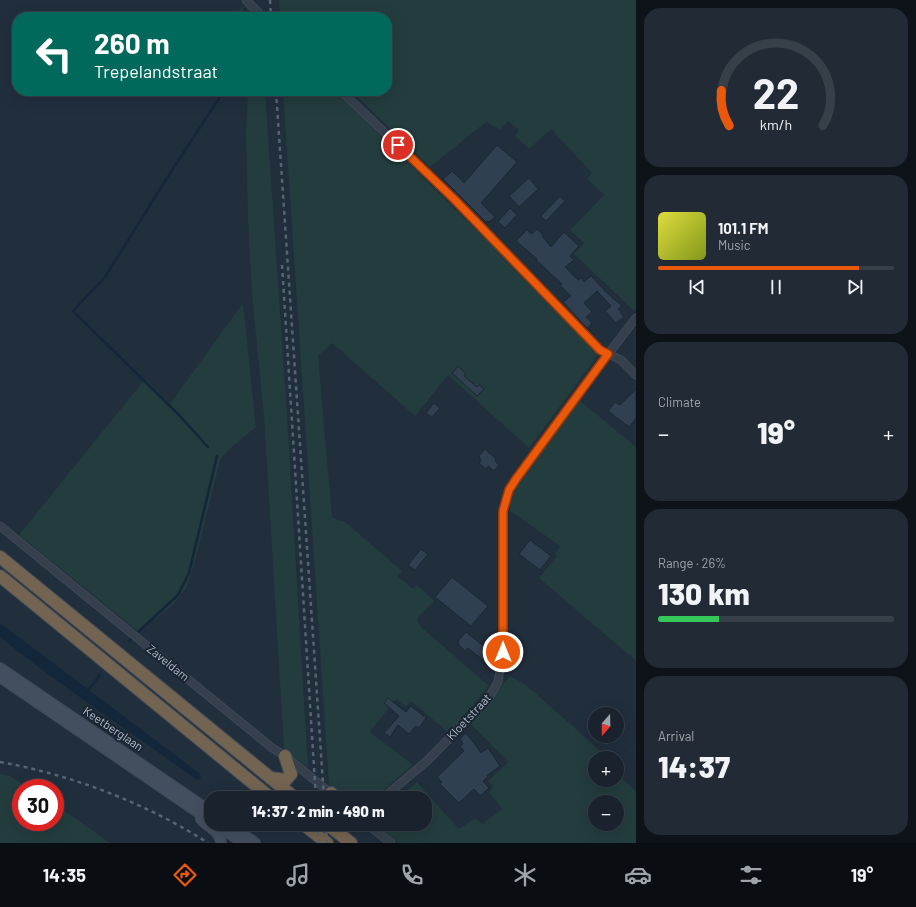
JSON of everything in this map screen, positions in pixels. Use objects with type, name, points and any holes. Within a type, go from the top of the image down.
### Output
[{"type":"highway","points":[[0,557],[287,791]]},
{"type":"highway","points":[[0,576],[262,791]]},
{"type":"highway","points":[[271,778],[286,780],[291,774],[285,756]]},
{"type":"highway","points":[[312,831],[327,843]]},
{"type":"highway","points":[[337,831],[351,843]]},
{"type":"main road","name":"Keetberglaan","points":[[0,668],[204,807]]},
{"type":"main road","name":"Keetberglaan","points":[[0,677],[204,816]]},
{"type":"main road","points":[[193,808],[204,822],[218,833],[221,837],[222,843]]},
{"type":"main road","points":[[226,831],[243,843]]},
{"type":"main road","points":[[239,831],[255,843]]},
{"type":"street","points":[[246,0],[259,12]]},
{"type":"street","points":[[346,96],[454,199],[600,350],[621,360],[636,375]]},
{"type":"street","name":"Kloetstraat","points":[[391,791],[428,760],[488,699],[498,682],[503,652],[503,511],[509,490],[636,318]]},
{"type":"street","name":"Zaveldam","points":[[0,526],[327,791]]},
{"type":"street","points":[[375,831],[390,843]]},
{"type":"green space","points":[[279,0],[636,0],[636,308],[634,311],[574,254],[584,243],[570,230],[604,195],[587,179],[592,173],[551,129],[529,149],[515,136],[519,130],[508,121],[501,130],[486,122],[430,167],[356,96],[392,96],[392,12],[280,12]]},
{"type":"green space","points":[[246,5],[253,12],[238,12]]},
{"type":"green space","points":[[248,96],[265,96],[287,414],[308,768],[284,749],[264,416],[252,294],[248,220],[246,133]]},
{"type":"green space","points":[[283,96],[340,96],[525,278],[599,354],[529,448],[448,375],[415,416],[332,343],[318,356],[332,517],[340,521],[344,521],[402,571],[397,576],[413,589],[417,585],[434,601],[419,616],[417,621],[421,627],[489,686],[449,733],[411,701],[406,707],[396,699],[370,732],[413,765],[382,791],[337,791],[329,785]]},
{"type":"green space","points":[[243,303],[256,427],[227,451],[220,460],[194,565],[186,588],[172,606],[138,631],[19,535],[145,379],[170,404]]},
{"type":"green space","points":[[578,399],[636,447],[636,661],[539,578],[557,556],[555,554],[560,546],[510,511],[511,496],[519,480]]},
{"type":"green space","points":[[510,676],[526,685],[588,740],[588,743],[592,743],[599,751],[588,751],[588,787],[624,787],[624,779],[636,792],[636,843],[398,843],[383,831],[432,831],[432,799],[459,829],[475,818],[482,824],[502,809],[489,793],[493,786],[488,781],[508,762],[470,723]]},
{"type":"green space","points":[[0,774],[10,776],[15,779],[12,779],[12,831],[64,831],[64,810],[110,843],[0,843]]},
{"type":"green space","points":[[417,782],[425,791],[406,791]]},
{"type":"water","points":[[0,623],[199,773],[201,778],[197,780],[24,656],[0,637]]},
{"type":"building","points":[[497,145],[517,162],[481,203],[495,217],[489,222],[486,222],[443,179],[452,171],[464,183]]},
{"type":"building","points":[[529,178],[538,189],[519,207],[509,196]]},
{"type":"building","points":[[560,196],[565,201],[546,221],[541,216]]},
{"type":"building","points":[[510,208],[517,215],[505,228],[498,222]]},
{"type":"building","points":[[537,229],[551,247],[564,232],[579,246],[570,256],[574,260],[565,267],[578,280],[581,278],[584,282],[591,276],[622,306],[618,309],[624,317],[616,323],[605,311],[611,306],[597,291],[584,303],[592,312],[586,317],[592,323],[587,328],[563,302],[571,296],[560,285],[562,284],[516,241],[527,230],[532,234]]},
{"type":"building","points":[[458,366],[466,374],[464,376],[477,387],[479,385],[484,389],[477,396],[452,373]]},
{"type":"building","points":[[636,389],[636,418],[629,427],[608,411],[615,402],[620,405]]},
{"type":"building","points":[[434,403],[440,408],[432,417],[426,413]]},
{"type":"building","points":[[485,449],[496,459],[495,461],[499,465],[494,471],[488,466],[486,469],[479,463],[481,461],[479,456]]},
{"type":"building","points":[[530,540],[551,556],[540,570],[519,554]]},
{"type":"building","points":[[421,549],[428,554],[415,570],[408,565]]},
{"type":"building","points":[[452,577],[488,606],[471,626],[435,597]]},
{"type":"building","points":[[466,632],[490,651],[483,660],[468,648],[465,651],[459,645],[458,641]]},
{"type":"building","points":[[388,698],[406,712],[411,706],[426,718],[419,728],[416,726],[409,734],[398,725],[390,737],[384,733],[399,716],[384,703]]},
{"type":"building","points":[[466,733],[481,753],[488,748],[500,766],[483,781],[489,788],[480,796],[474,789],[459,803],[440,784],[442,782],[437,777],[464,751],[460,746],[463,744],[460,739]]},
{"type":"waterway","points":[[208,447],[179,415],[73,311],[105,277],[221,96]]},
{"type":"waterway","points":[[138,632],[178,595],[189,573],[217,456]]},
{"type":"waterway","points":[[87,692],[100,675]]},
{"type":"railway","points":[[270,0],[271,12]]},
{"type":"railway","points":[[276,96],[324,791]]},
{"type":"railway","points":[[282,265],[316,791]]},
{"type":"railway","points":[[0,762],[54,775],[108,792],[159,815],[208,843]]},
{"type":"railway","points":[[318,831],[319,843]]},
{"type":"railway","points":[[326,831],[327,843]]},
{"type":"route","points":[[398,145],[454,199],[600,350],[608,354],[509,490],[503,511],[503,652]]}]
